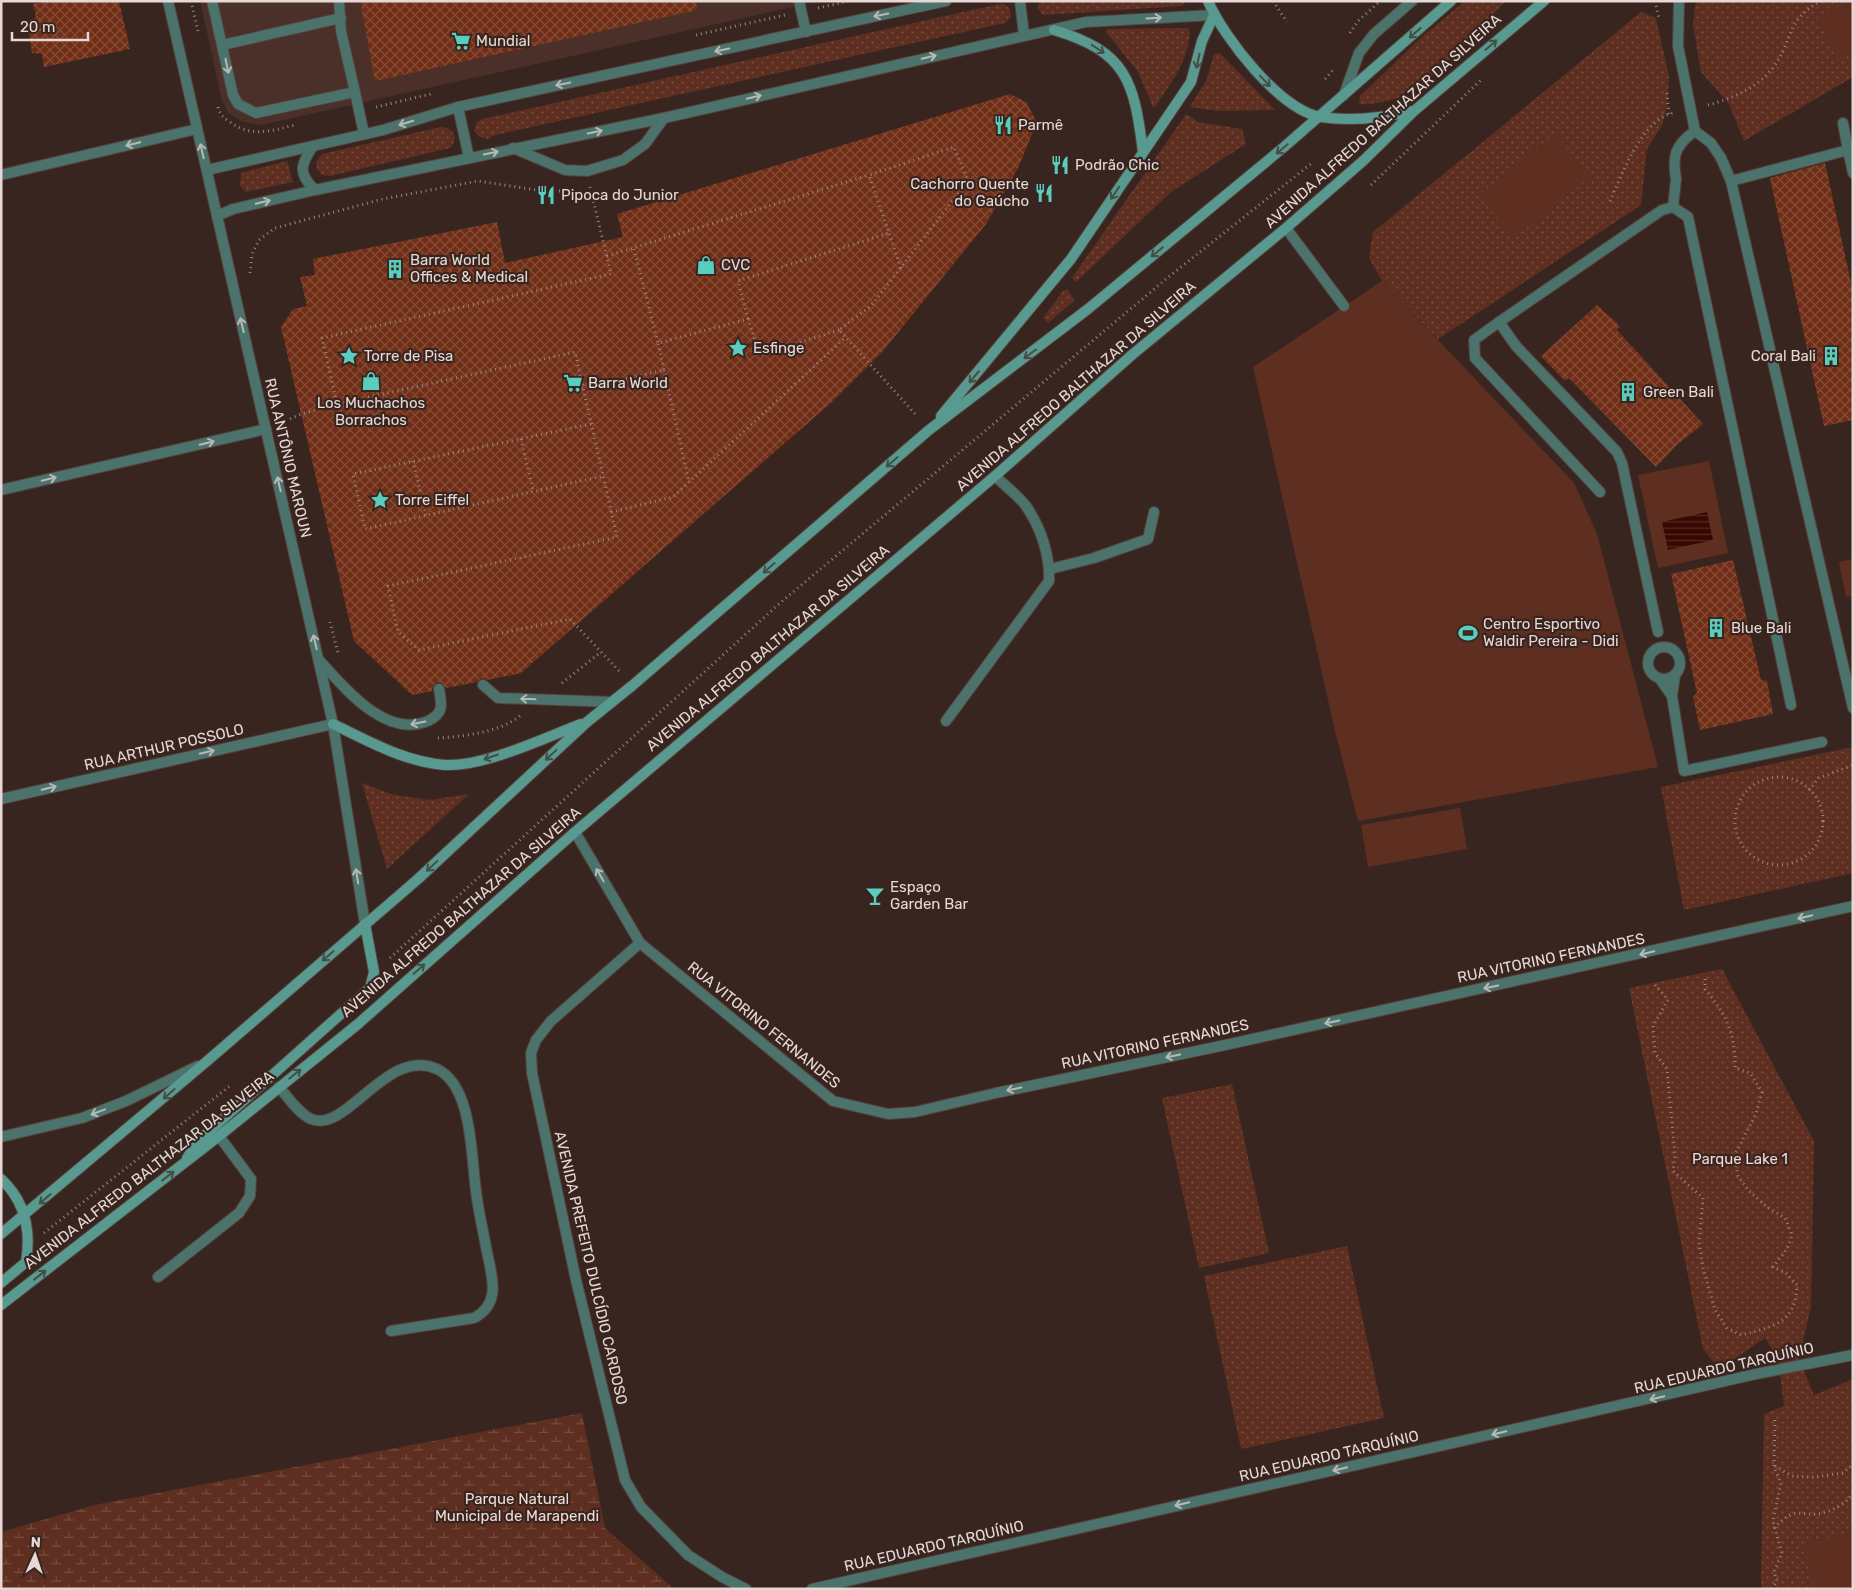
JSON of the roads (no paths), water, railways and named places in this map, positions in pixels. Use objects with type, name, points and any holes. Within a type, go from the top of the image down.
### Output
[{"type":"main road","points":[[1208,1],[1214,15],[1251,66],[1274,90],[1319,117],[1355,120],[1382,118],[1414,111]]},
{"type":"main road","points":[[1,1234],[25,1217],[418,879],[586,722],[633,685],[929,430],[1088,309],[1319,117],[1451,1]]},
{"type":"main road","name":"AVENIDA ALFREDO BALTHAZAR DA SILVEIRA","points":[[1,1305],[219,1136],[358,1024],[575,832],[995,476],[1133,354],[1286,228],[1363,161],[1414,111],[1544,1]]},
{"type":"main road","points":[[929,430],[1071,258],[1191,82],[1202,41],[1214,15]]},
{"type":"main road","points":[[1054,30],[1083,39],[1108,56],[1124,73],[1134,94],[1142,152]]},
{"type":"main road","points":[[333,724],[406,757],[445,765],[476,762],[586,722]]},
{"type":"main road","points":[[184,1163],[196,1142],[370,988],[374,972],[365,924]]},
{"type":"main road","points":[[1,1179],[16,1196],[25,1217],[29,1245],[26,1262],[1,1283]]},
{"type":"street","name":"RUA ANTÔNIO MAROUN","points":[[168,1],[333,724],[365,924]]},
{"type":"street","points":[[212,1],[233,95],[238,104],[245,109],[256,113],[355,92]]},
{"type":"street","points":[[339,1],[340,31],[364,134]]},
{"type":"street","points":[[207,170],[364,134],[458,107],[946,1]]},
{"type":"street","points":[[1020,1],[1024,35]]},
{"type":"street","points":[[1344,95],[1359,54],[1374,34],[1412,1]]},
{"type":"street","points":[[1679,1],[1678,46],[1694,131],[1711,143],[1722,158],[1731,181],[1853,708]]},
{"type":"street","points":[[800,6],[806,32]]},
{"type":"street","points":[[217,216],[233,209],[315,190],[664,118],[1086,22],[1214,15]]},
{"type":"street","points":[[222,45],[341,18]]},
{"type":"street","points":[[458,107],[469,158]]},
{"type":"street","points":[[513,148],[565,170],[587,172],[623,160],[645,144],[664,118]]},
{"type":"street","points":[[1843,123],[1853,173]]},
{"type":"street","points":[[1,175],[197,129]]},
{"type":"street","points":[[1674,207],[1676,179],[1673,162],[1675,149],[1694,131]]},
{"type":"street","points":[[313,146],[302,166],[304,178],[315,190]]},
{"type":"street","points":[[1731,181],[1848,150]]},
{"type":"street","points":[[1600,492],[1475,358],[1474,340],[1662,210],[1674,207],[1688,217],[1791,705]]},
{"type":"street","points":[[1286,228],[1344,306]]},
{"type":"street","points":[[1499,322],[1516,346],[1617,452],[1622,463],[1658,632],[1681,661],[1675,675],[1672,696],[1684,771],[1822,742]]},
{"type":"street","points":[[1,490],[266,429]]},
{"type":"street","points":[[946,721],[1049,581],[1050,569],[1046,545],[1026,506],[995,476]]},
{"type":"street","points":[[1050,569],[1094,558],[1148,539],[1154,512]]},
{"type":"street","points":[[1658,632],[1649,656],[1649,668],[1660,679],[1672,696]]},
{"type":"street","points":[[1652,652],[1662,647],[1672,649]]},
{"type":"street","points":[[319,660],[364,707],[390,720],[411,725],[426,722],[438,715],[442,708],[439,689]]},
{"type":"street","points":[[1660,679],[1675,675]]},
{"type":"street","points":[[483,685],[498,698],[612,702]]},
{"type":"street","name":"RUA ARTHUR POSSOLO","points":[[1,799],[333,724]]},
{"type":"street","name":"RUA VITORINO FERNANDES","points":[[575,832],[640,943],[833,1101],[888,1114],[915,1112],[1853,906]]},
{"type":"street","name":"AVENIDA PREFEITO DULCÍDIO CARDOSO","points":[[640,943],[552,1022],[536,1040],[531,1053],[532,1073],[576,1280],[625,1480],[640,1507],[688,1555],[722,1577],[746,1589]]},
{"type":"street","points":[[1,1137],[82,1118],[126,1101],[206,1062]]},
{"type":"street","points":[[279,1087],[305,1116],[313,1120],[324,1121],[335,1116],[388,1076],[402,1068],[418,1064],[436,1068],[449,1076],[456,1088],[464,1110],[471,1143],[476,1190],[492,1278],[490,1305],[485,1312],[474,1318],[391,1331]]},
{"type":"street","points":[[158,1277],[239,1213],[250,1196],[251,1178],[219,1136]]},
{"type":"street","name":"RUA EDUARDO TARQUÍNIO","points":[[812,1589],[1756,1374],[1853,1355]]},
{"type":"place","name":"Mundial","points":[[461,41]]},
{"type":"place","name":"Parmê","points":[[1003,125]]},
{"type":"place","name":"Podrão Chic","points":[[1060,165]]},
{"type":"place","name":"Cachorro Quente do Gaúcho","points":[[1044,193]]},
{"type":"place","name":"Pipoca do Junior","points":[[546,195]]},
{"type":"place","name":"CVC","points":[[706,265]]},
{"type":"place","name":"Barra World Offices & Medical","points":[[395,269]]},
{"type":"place","name":"Esfinge","points":[[738,348]]},
{"type":"place","name":"Torre de Pisa","points":[[349,356]]},
{"type":"place","name":"Coral Bali","points":[[1831,356]]},
{"type":"place","name":"Los Muchachos Borrachos","points":[[371,381]]},
{"type":"place","name":"Barra World","points":[[573,383]]},
{"type":"place","name":"Green Bali","points":[[1628,392]]},
{"type":"place","name":"Torre Eiffel","points":[[380,500]]},
{"type":"place","name":"Blue Bali","points":[[1716,628]]},
{"type":"place","name":"Centro Esportivo Waldir Pereira - Didi","points":[[1468,633]]},
{"type":"place","name":"Espaço Garden Bar","points":[[875,896]]},
{"type":"park label","name":"Parque Lake 1","points":[[1740,1159]]},
{"type":"park label","name":"Parque Natural Municipal de Marapendi","points":[[517,1508]]}]
